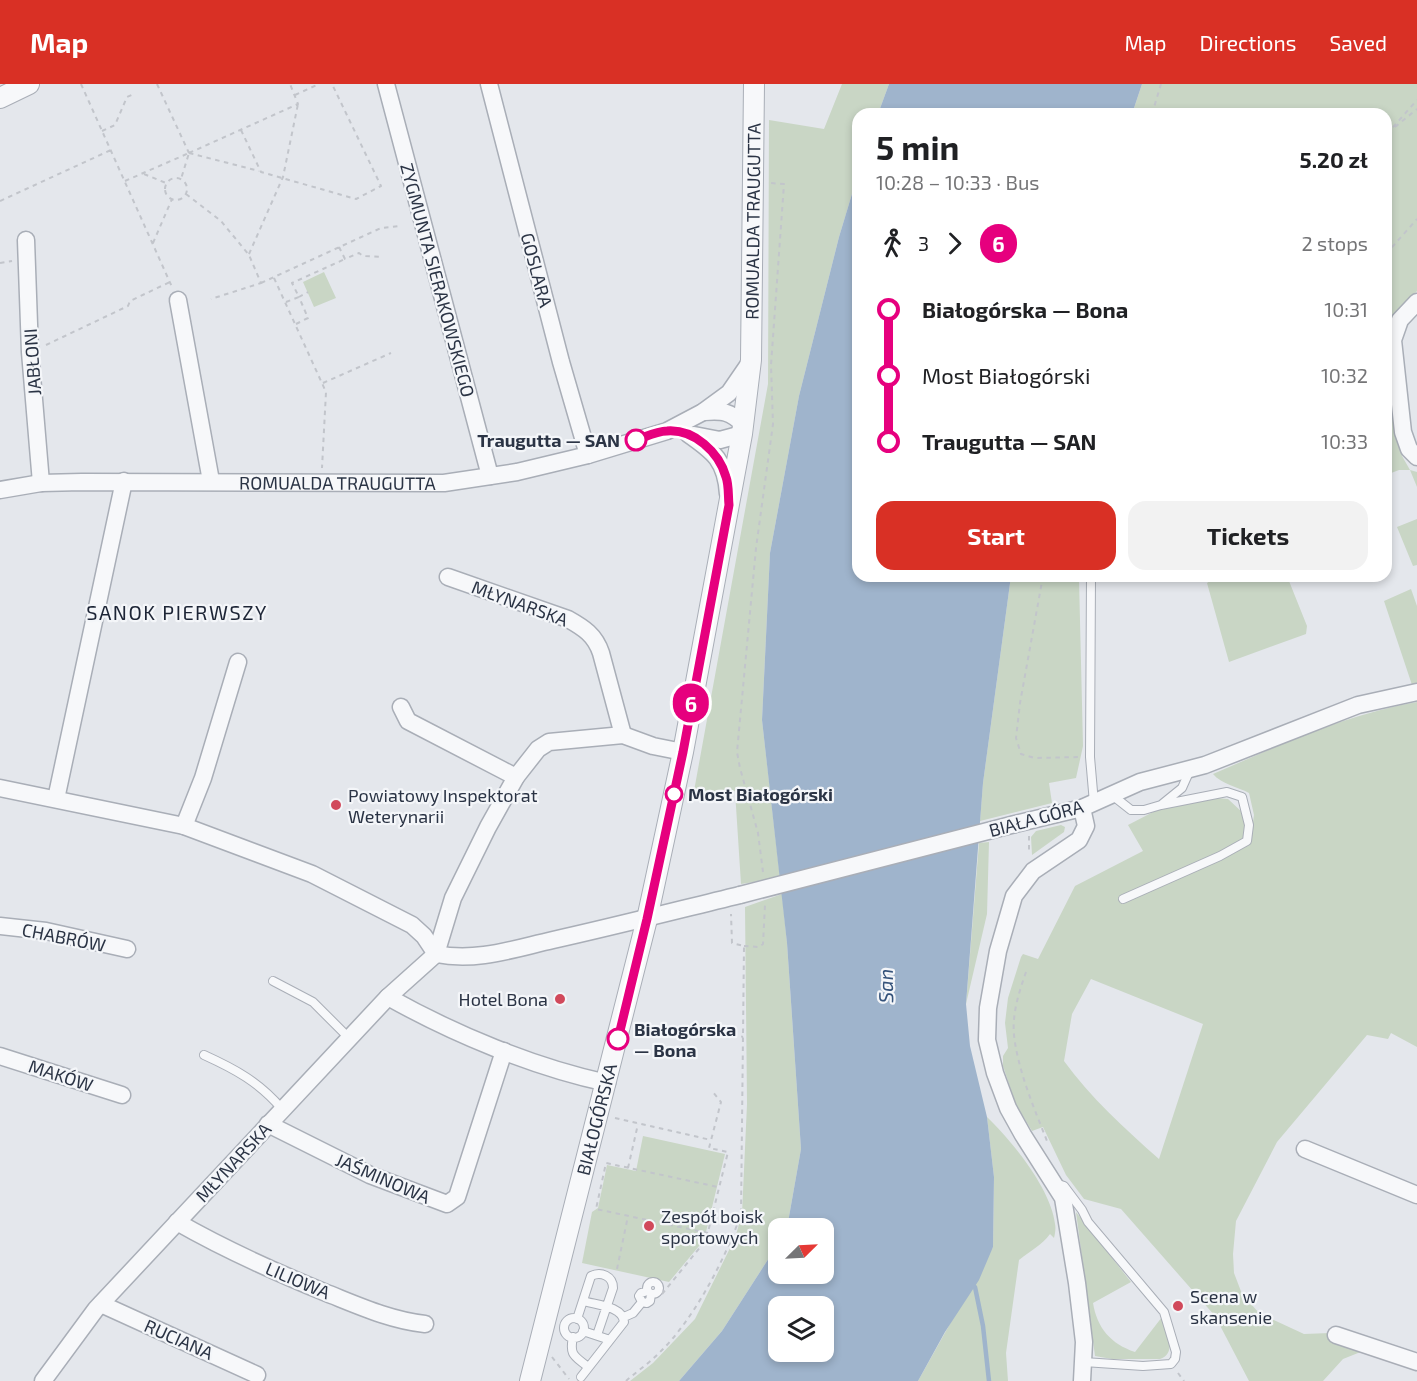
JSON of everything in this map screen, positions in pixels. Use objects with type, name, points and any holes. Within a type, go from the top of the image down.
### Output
[{"type":"street","points":[[0,98],[29,84]]},
{"type":"street","name":"ZYGMUNTA SIERAKOWSKIEGO","points":[[386,84],[490,476]]},
{"type":"street","name":"GOSLARA","points":[[489,84],[561,362],[588,455]]},
{"type":"street","name":"ROMUALDA TRAUGUTTA","points":[[667,431],[720,440],[743,429],[751,360],[754,84]]},
{"type":"street","name":"JABŁONI","points":[[26,240],[30,352],[40,483]]},
{"type":"street","points":[[178,300],[211,482]]},
{"type":"street","points":[[1417,302],[1400,320],[1393,340],[1402,432],[1409,449],[1417,457]]},
{"type":"street","name":"ROMUALDA TRAUGUTTA","points":[[0,490],[40,483],[124,481],[444,483],[490,476],[588,455],[667,431],[703,412],[729,393],[751,360]]},
{"type":"street","points":[[703,412],[723,411],[734,416],[743,429]]},
{"type":"street","name":"BIAŁOGÓRSKA","points":[[530,1381],[647,919],[683,752],[743,429]]},
{"type":"street","name":"ROMUALDA TRAUGUTTA","points":[[688,434],[714,452],[721,463],[727,478],[729,505]]},
{"type":"street","points":[[56,799],[124,481]]},
{"type":"street","name":"MŁYNARSKA","points":[[448,577],[568,619],[586,629],[597,642],[601,652],[623,735]]},
{"type":"street","points":[[184,826],[203,778],[238,662]]},
{"type":"street","name":"BIAŁA GÓRA","points":[[647,919],[1022,827],[1088,805],[1140,782],[1191,769],[1358,705],[1417,692]]},
{"type":"street","points":[[401,707],[408,721],[516,777]]},
{"type":"street","points":[[436,954],[453,898],[488,827],[516,777],[538,748],[549,742],[623,735],[653,746],[683,752]]},
{"type":"street","points":[[0,788],[184,826],[322,879],[412,925],[424,936],[436,954],[456,957],[484,956],[647,919]]},
{"type":"street","points":[[1082,1381],[1084,1362],[1077,1283],[1063,1198],[1008,1108],[987,1040],[988,1008],[998,951],[1014,896],[1033,871],[1078,840],[1086,826],[1088,805]]},
{"type":"street","name":"CHABRÓW","points":[[0,926],[46,931],[127,949]]},
{"type":"street","name":"MŁYNARSKA","points":[[43,1381],[68,1344],[101,1304],[388,997],[436,954]]},
{"type":"street","points":[[388,997],[409,1009],[504,1051],[607,1083]]},
{"type":"street","name":"JAŚMINOWA","points":[[268,1125],[370,1175],[447,1204],[457,1197],[504,1051]]},
{"type":"street","name":"MAKÓW","points":[[0,1056],[122,1095]]},
{"type":"street","points":[[1305,1149],[1417,1195]]},
{"type":"street","name":"LILIOWA","points":[[177,1222],[218,1245],[354,1304],[403,1322],[425,1324]]},
{"type":"street","name":"RUCIANA","points":[[101,1304],[257,1375]]},
{"type":"street","points":[[1336,1335],[1417,1362]]},
{"type":"lane","points":[[1088,805],[1091,582]]},
{"type":"lane","points":[[1161,805],[1182,788],[1191,769]]},
{"type":"lane","points":[[1111,795],[1131,810],[1144,810],[1227,792],[1242,797],[1249,825],[1247,841],[1220,856],[1123,899]]},
{"type":"lane","points":[[273,981],[313,1002],[349,1038]]},
{"type":"lane","points":[[204,1054],[251,1079],[282,1109]]},
{"type":"lane","points":[[1054,1184],[1064,1186],[1088,1222],[1164,1312],[1176,1352],[1171,1364],[1143,1366],[1084,1362]]},
{"type":"lane","points":[[577,1319],[591,1276],[598,1274],[607,1276],[613,1285],[597,1335]]},
{"type":"lane","points":[[624,1317],[633,1313],[642,1302],[639,1296],[641,1293],[653,1294]]},
{"type":"lane","points":[[581,1377],[623,1325],[624,1317],[619,1311],[583,1301]]},
{"type":"lane","points":[[570,1319],[577,1319],[582,1322],[583,1330],[579,1336],[573,1338],[566,1333],[565,1325],[570,1319]]},
{"type":"lane","points":[[583,1330],[610,1340]]},
{"type":"lane","points":[[573,1338],[570,1348],[573,1354],[588,1367]]},
{"type":"path","points":[[81,84],[178,300]]},
{"type":"path","points":[[157,84],[189,153],[181,179]]},
{"type":"path","points":[[249,255],[283,177],[298,104],[290,84]]},
{"type":"path","points":[[294,95],[319,84]]},
{"type":"path","points":[[189,153],[283,177],[356,200],[381,186],[332,84]]},
{"type":"path","points":[[1154,108],[1161,84]]},
{"type":"path","points":[[102,131],[115,125],[127,97],[134,94]]},
{"type":"path","points":[[1392,128],[1417,100]]},
{"type":"path","points":[[125,181],[298,104]]},
{"type":"path","points":[[1392,130],[1417,109]]},
{"type":"path","points":[[241,130],[261,172]]},
{"type":"path","points":[[0,201],[111,150]]},
{"type":"path","points":[[142,174],[166,183]]},
{"type":"path","points":[[174,178],[181,179],[187,187],[186,194],[181,199],[172,199],[165,191],[166,183],[174,178]]},
{"type":"path","points":[[763,880],[758,833],[737,752],[756,548],[773,424],[771,365],[784,184],[764,182]]},
{"type":"path","points":[[186,194],[221,221],[249,255],[261,283]]},
{"type":"path","points":[[153,243],[172,199]]},
{"type":"path","points":[[1392,247],[1417,219]]},
{"type":"path","points":[[211,299],[274,278],[381,228],[400,226]]},
{"type":"path","points":[[339,247],[345,259]]},
{"type":"path","points":[[296,324],[308,318],[292,283],[359,253],[363,256],[382,257]]},
{"type":"path","points":[[274,278],[326,392],[321,483]]},
{"type":"path","points":[[30,352],[128,306],[130,301],[170,282]]},
{"type":"path","points":[[285,302],[308,292]]},
{"type":"path","points":[[323,383],[391,352]]},
{"type":"path","points":[[1042,582],[1020,703],[1017,738],[1022,754],[1035,758],[1090,757]]},
{"type":"path","points":[[1022,827],[1030,860],[1034,856]]},
{"type":"path","points":[[731,910],[732,944],[759,947],[763,944],[765,900]]},
{"type":"path","points":[[626,1381],[659,1354],[690,1316],[732,1239],[741,1214],[744,946]]},
{"type":"path","points":[[1026,972],[1015,1010],[1014,1035],[1027,1086],[1050,1149]]},
{"type":"path","points":[[724,1031],[743,1037]]},
{"type":"path","points":[[653,1294],[706,1240],[728,1152],[709,1148],[721,1102],[713,1092]]},
{"type":"path","points":[[609,1117],[711,1140]]},
{"type":"path","points":[[628,1168],[638,1123]]},
{"type":"path","points":[[708,1233],[596,1209],[606,1163],[719,1187]]},
{"type":"path","points":[[548,1355],[555,1360],[571,1381]]},
{"type":"green space","points":[[842,84],[889,84],[880,108],[852,108],[852,194],[799,396],[770,553],[762,720],[780,878],[741,884],[735,791],[718,795],[694,791],[768,384],[769,120],[824,129]]},
{"type":"green space","points":[[1142,84],[1417,84],[1417,291],[1392,322],[1392,108],[1134,108]]},
{"type":"green space","points":[[324,272],[336,298],[314,307],[303,282]]},
{"type":"green space","points":[[1392,397],[1402,456],[1410,470],[1392,473]]},
{"type":"green space","points":[[1410,470],[1417,472],[1417,487]]},
{"type":"green space","points":[[1417,519],[1417,565],[1413,566],[1397,527]]},
{"type":"green space","points":[[1010,582],[1079,582],[1083,746],[1076,778],[1049,783],[1052,803],[980,821]]},
{"type":"green space","points":[[1289,582],[1307,626],[1306,634],[1229,662],[1207,583]]},
{"type":"green space","points":[[1411,589],[1417,606],[1417,684],[1412,685],[1384,601]]},
{"type":"green space","points":[[1417,702],[1417,1047],[1391,1033],[1388,1039],[1367,1035],[1277,1142],[1236,1221],[1233,1254],[1234,1273],[1242,1294],[1259,1313],[1304,1334],[1330,1333],[1363,1351],[1343,1359],[1323,1381],[1249,1381],[1215,1316],[1121,1209],[1084,1199],[1066,1175],[1043,1127],[1032,1131],[1016,1105],[1003,1066],[1003,1056],[1008,1048],[1005,1023],[1008,998],[1021,957],[1023,954],[1038,959],[1075,886],[1143,851],[1128,825],[1155,811],[1216,798],[1228,799],[1242,812],[1250,843],[1254,815],[1249,793],[1225,783],[1213,774],[1313,732]],"holes":[[[1091,979],[1203,1024],[1159,1159],[1097,1100],[1064,1061],[1072,1014]]]},
{"type":"green space","points":[[1061,825],[1065,827],[1064,832],[1032,855],[1031,837],[1036,831]]},
{"type":"green space","points":[[989,842],[987,914],[966,1004],[979,843]]},
{"type":"green space","points":[[782,894],[801,1149],[789,1218],[768,1218],[768,1260],[722,1331],[679,1381],[630,1381],[653,1363],[695,1319],[735,1238],[742,1214],[747,1104],[745,907]]},
{"type":"green space","points":[[987,1117],[1008,1139],[1038,1181],[1052,1210],[1055,1226],[1054,1238],[1050,1234],[1040,1245],[1019,1260],[1006,1353],[1008,1381],[918,1381],[993,1247],[994,1177]]},
{"type":"green space","name":"Zespół boisk sportowych","points":[[643,1136],[725,1154],[704,1240],[669,1282],[582,1263],[592,1212],[598,1208],[607,1165],[636,1171]]},
{"type":"green space","points":[[1076,1212],[1131,1282],[1093,1303],[1098,1320],[1106,1334],[1126,1349],[1135,1352],[1162,1317],[1170,1347],[1165,1356],[1160,1359],[1112,1359],[1095,1356]]},
{"type":"water","points":[[889,84],[1142,84],[1134,108],[880,108]]},
{"type":"water","name":"San","points":[[852,194],[852,582],[1010,582],[983,783],[966,1004],[970,1046],[987,1117],[994,1177],[993,1247],[979,1280],[945,1332],[918,1381],[679,1381],[722,1331],[768,1260],[768,1284],[834,1284],[834,1218],[789,1218],[801,1149],[787,943],[762,720],[770,553],[799,396]]},
{"type":"waterway","points":[[971,1285],[975,1287],[983,1326],[989,1381]]},
{"type":"bus line","name":"6","points":[[618,1039],[683,752],[710,597],[729,505],[727,478],[714,452],[688,434],[667,431],[636,440]]},
{"type":"place","name":"Traugutta — SAN","points":[[636,440]]},
{"type":"place","name":"Most Białogórski","points":[[674,794]]},
{"type":"place","name":"Powiatowy Inspektorat Weterynarii","points":[[336,805]]},
{"type":"place","name":"Hotel Bona","points":[[560,999]]},
{"type":"place","name":"Białogórska — Bona","points":[[618,1039]]},
{"type":"place","name":"Zespół boisk sportowych","points":[[649,1226]]},
{"type":"place","name":"Scena w skansenie","points":[[1178,1306]]},
{"type":"district","name":"SANOK PIERWSZY","points":[[177,612]]}]
